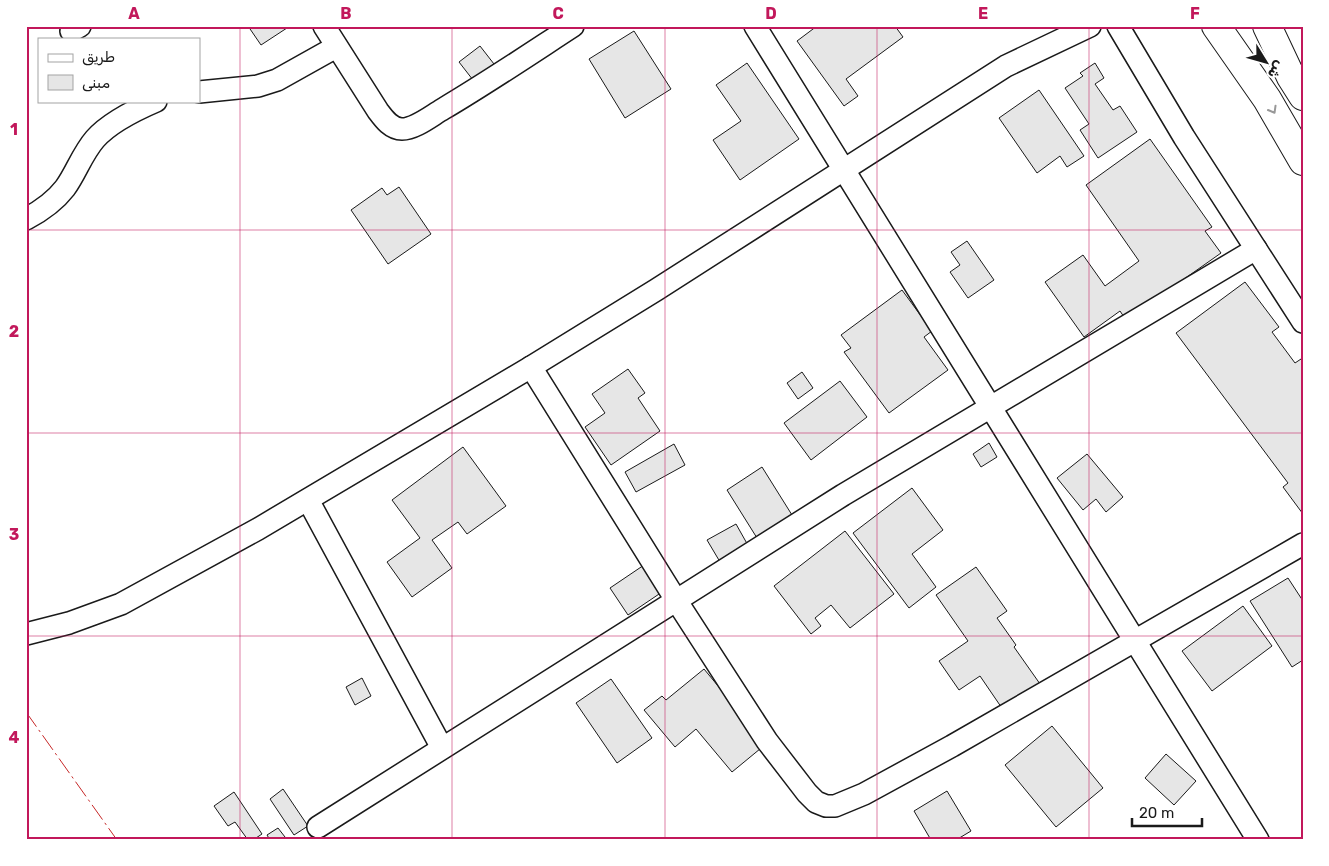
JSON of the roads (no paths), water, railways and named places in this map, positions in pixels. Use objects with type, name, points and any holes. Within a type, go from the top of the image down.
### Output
[{"type":"highway","points":[[1216,26],[1267,99],[1303,161]]},
{"type":"highway","points":[[1267,26],[1291,77],[1303,96]]},
{"type":"street","points":[[324,26],[378,111],[387,122],[400,129],[412,126],[430,117],[573,26]]},
{"type":"street","points":[[754,26],[1258,840]]},
{"type":"street","points":[[26,634],[69,623],[121,604],[308,500],[656,290],[1006,66],[1090,26]]},
{"type":"street","points":[[1118,26],[1184,137],[1303,322]]},
{"type":"street","points":[[200,92],[258,86],[277,80],[336,47]]},
{"type":"street","points":[[26,219],[55,200],[66,187],[86,151],[96,138],[111,126],[154,102]]},
{"type":"street","points":[[318,827],[843,495],[1256,250]]},
{"type":"street","points":[[531,366],[676,600],[768,741],[807,793],[816,802],[826,806],[844,803],[952,746],[1303,544]]},
{"type":"street","points":[[308,500],[442,748]]}]
